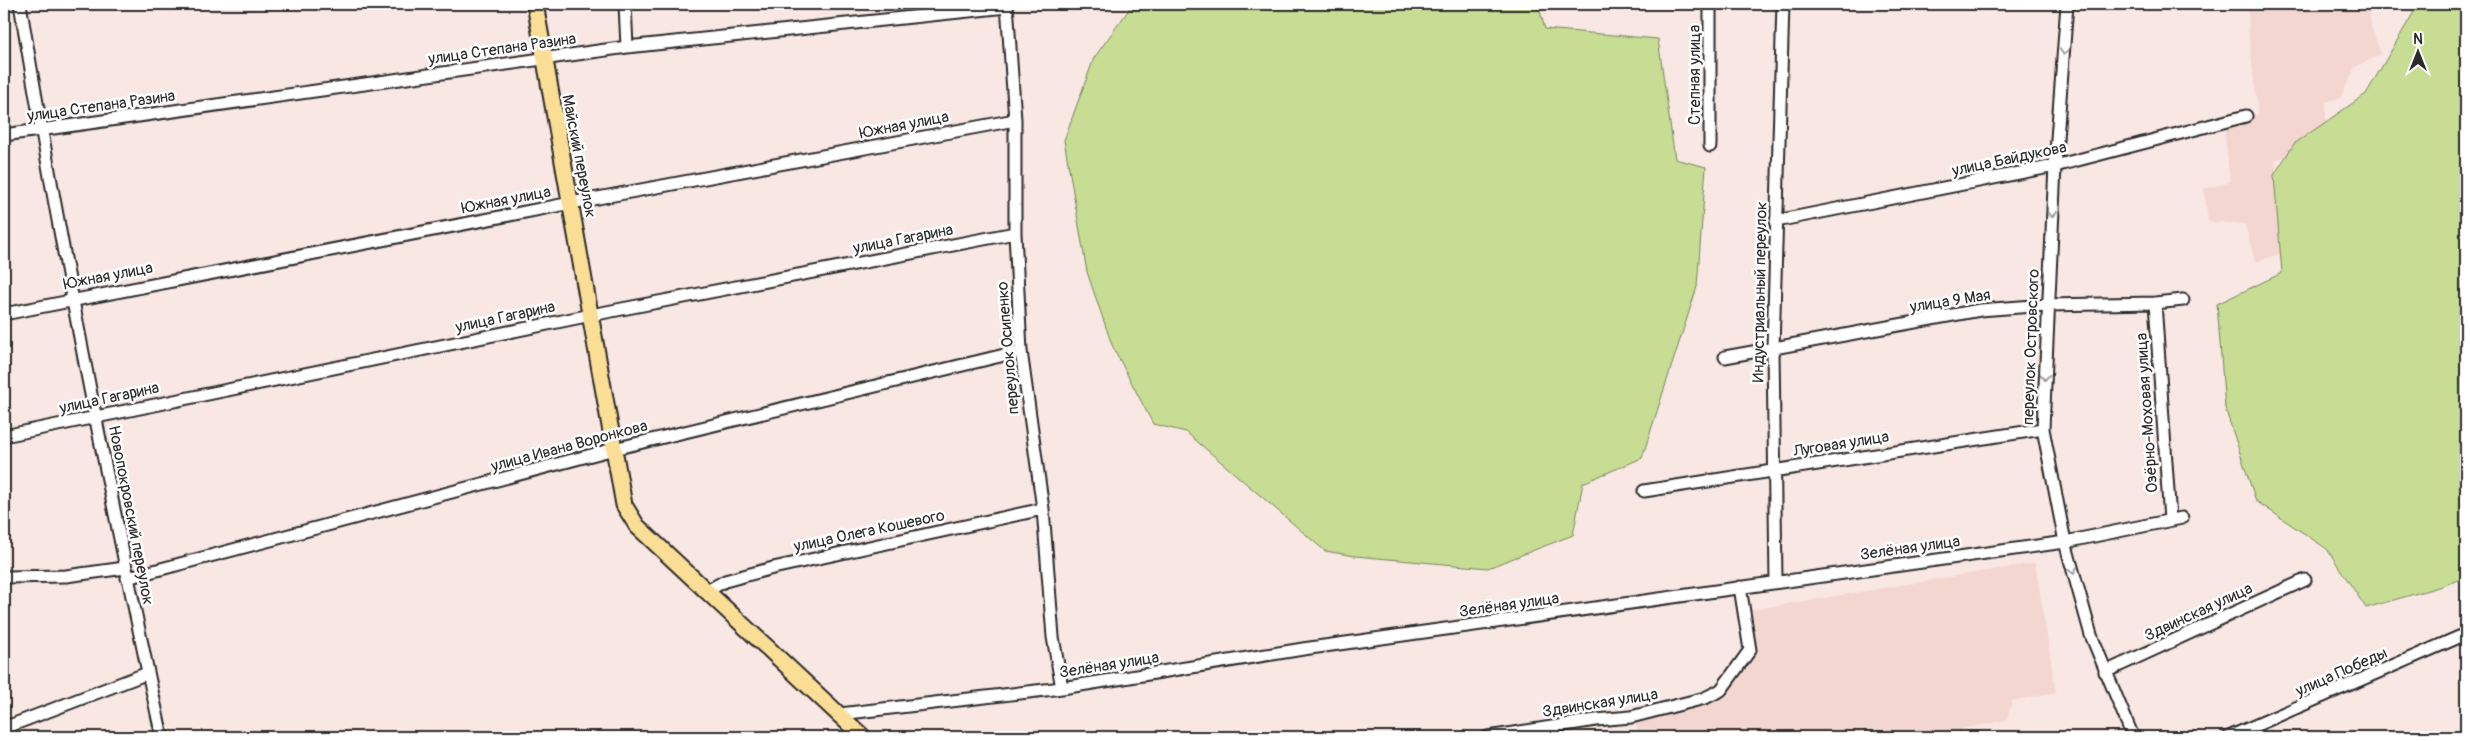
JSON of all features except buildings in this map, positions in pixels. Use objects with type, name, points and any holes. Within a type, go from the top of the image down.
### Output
[{"type":"main road","name":"Майский переулок","points":[[536,4],[544,59],[572,203],[621,497],[637,526],[863,737]]},
{"type":"street","name":"Новопокровский переулок","points":[[20,4],[41,130],[126,573],[162,737]]},
{"type":"street","points":[[625,4],[627,48]]},
{"type":"street","name":"Степная улица","points":[[1710,4],[1710,146]]},
{"type":"street","name":"Индустриальный переулок","points":[[1776,582],[1773,470],[1773,348],[1783,4]]},
{"type":"street","name":"переулок Островского","points":[[2067,4],[2055,166],[2042,429],[2065,542],[2091,635],[2133,737]]},
{"type":"street","name":"улица Степана Разина","points":[[4,136],[627,48],[1007,5]]},
{"type":"street","name":"переулок Осипенко","points":[[1007,5],[1016,120],[1014,233],[1021,351],[1043,509],[1053,637],[1062,688]]},
{"type":"street","name":"улица Байдукова","points":[[1776,221],[2055,166],[2246,116]]},
{"type":"street","name":"Южная улица","points":[[4,314],[572,203],[1016,120]]},
{"type":"street","name":"улица Гагарина","points":[[4,436],[591,315],[1014,233]]},
{"type":"street","name":"улица 9 Мая","points":[[1725,357],[1980,310],[2048,305],[2155,303],[2183,300]]},
{"type":"street","name":"Озёрно-Моховая улица","points":[[2155,303],[2176,519]]},
{"type":"street","name":"улица Ивана Воронкова","points":[[4,577],[126,573],[614,449],[1021,351]]},
{"type":"street","name":"Луговая улица","points":[[1644,491],[2042,429]]},
{"type":"street","name":"улица Олега Кошевого","points":[[706,592],[725,581],[773,568],[1043,509]]},
{"type":"street","name":"Зелёная улица","points":[[840,714],[1062,688],[1312,648],[2065,542],[2176,519]]},
{"type":"street","name":"Здвинская улица","points":[[2105,672],[2305,580]]},
{"type":"street","name":"Здвинская улица","points":[[1488,737],[1631,716],[1705,698],[1721,690],[1750,650],[1740,587]]},
{"type":"street","name":"улица Победы","points":[[2229,737],[2466,634]]},
{"type":"street","points":[[4,728],[148,673]]},
{"type":"shaded area","points":[[2248,4],[2368,4],[2372,30],[2381,54],[2355,67],[2341,97],[2326,102],[2326,133],[2300,151],[2275,160],[2287,251],[2255,262],[2245,224],[2208,221],[2204,189],[2230,182],[2224,125],[2258,114],[2249,37]]},
{"type":"shaded area","points":[[2035,563],[2056,692],[2012,701],[2007,720],[1961,729],[1962,737],[1639,737],[1635,721],[1730,695],[1728,669],[1758,656],[1751,610]]},
{"type":"green space","points":[[1133,4],[1538,4],[1545,29],[1658,39],[1675,159],[1706,167],[1697,287],[1642,458],[1583,483],[1573,535],[1488,568],[1355,556],[1325,551],[1186,432],[1153,424],[1112,345],[1087,272],[1064,140],[1094,58]]},
{"type":"green space","points":[[2466,4],[2466,577],[2366,608],[2327,549],[2256,501],[2225,408],[2217,304],[2282,273],[2274,175],[2294,144],[2366,94],[2415,10]]}]
